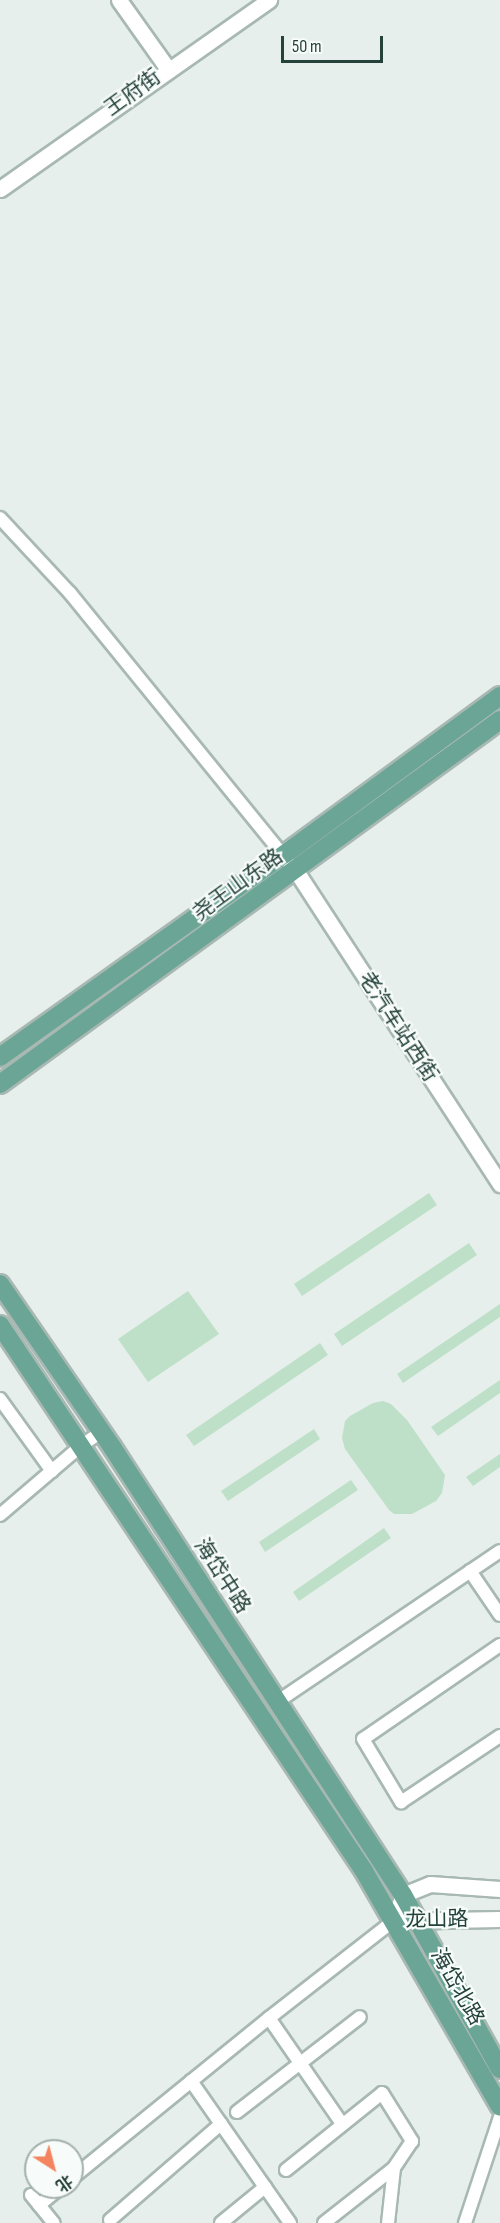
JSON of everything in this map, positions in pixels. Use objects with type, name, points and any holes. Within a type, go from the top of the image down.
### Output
[{"type":"main road","name":"尧王山东路","points":[[0,1057],[285,854],[500,696]]},
{"type":"main road","name":"尧王山东路","points":[[0,1084],[296,871],[500,720]]},
{"type":"main road","name":"海岱中路","points":[[0,1284],[101,1432],[403,1895]]},
{"type":"main road","points":[[0,1325],[364,1871],[393,1921]]},
{"type":"main road","name":"海岱北路","points":[[403,1895],[500,2069]]},
{"type":"main road","name":"海岱北路","points":[[393,1921],[500,2107]]},
{"type":"street","points":[[119,0],[168,69]]},
{"type":"street","name":"王府街","points":[[0,189],[269,0]]},
{"type":"street","points":[[0,518],[70,593],[259,827],[285,854],[296,871]]},
{"type":"street","name":"老汽车站西街","points":[[296,871],[500,1184]]},
{"type":"street","points":[[0,1399],[52,1470]]},
{"type":"street","points":[[0,1515],[82,1445],[101,1432]]},
{"type":"street","points":[[277,1702],[500,1551]]},
{"type":"street","points":[[470,1571],[500,1615]]},
{"type":"street","points":[[500,1645],[363,1739],[401,1802],[500,1736]]},
{"type":"street","name":"龙山路","points":[[500,1889],[430,1884],[403,1895],[393,1921],[500,1919]]},
{"type":"street","points":[[84,2168],[268,2018],[393,1921]]},
{"type":"street","points":[[237,2112],[360,2017]]},
{"type":"street","points":[[268,2018],[342,2124]]},
{"type":"street","points":[[191,2081],[290,2223]]},
{"type":"street","points":[[286,2170],[382,2092],[412,2142],[394,2168],[324,2223]]},
{"type":"street","points":[[465,2223],[500,2117]]},
{"type":"street","points":[[110,2220],[221,2124]]},
{"type":"street","points":[[388,2223],[394,2168]]},
{"type":"street","points":[[221,2223],[265,2187]]},
{"type":"street","points":[[37,2199],[35,2200],[54,2223]]},
{"type":"green space","points":[[429,1193],[437,1205],[302,1296],[294,1284]]},
{"type":"green space","points":[[469,1243],[477,1255],[342,1346],[334,1334]]},
{"type":"green space","points":[[188,1291],[219,1334],[148,1382],[118,1339]]},
{"type":"green space","points":[[500,1304],[500,1317],[403,1383],[397,1374]]},
{"type":"green space","points":[[320,1343],[328,1355],[194,1446],[186,1435]]},
{"type":"green space","points":[[500,1380],[500,1393],[438,1436],[431,1427]]},
{"type":"green space","points":[[383,1401],[391,1404],[407,1420],[445,1475],[442,1493],[436,1501],[412,1514],[394,1514],[389,1510],[345,1449],[342,1438],[345,1421],[350,1416],[373,1403]]},
{"type":"green space","points":[[314,1429],[320,1439],[228,1501],[221,1491]]},
{"type":"green space","points":[[500,1454],[500,1467],[473,1486],[466,1477]]},
{"type":"green space","points":[[351,1480],[358,1490],[265,1552],[259,1542]]},
{"type":"green space","points":[[384,1528],[391,1538],[299,1601],[293,1592]]}]
